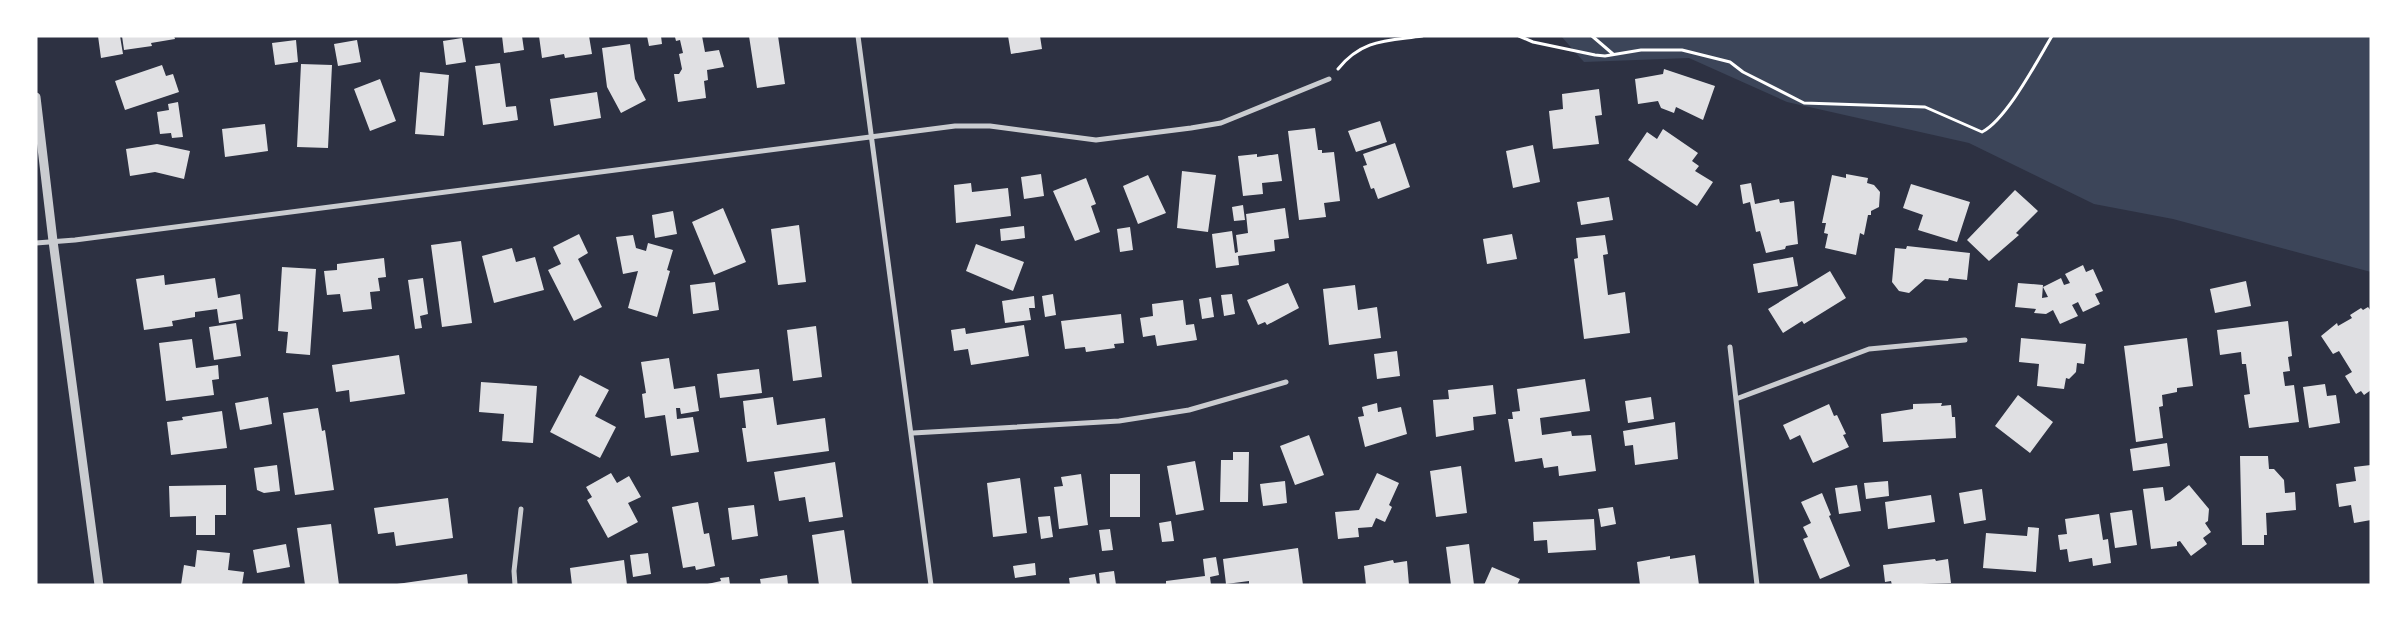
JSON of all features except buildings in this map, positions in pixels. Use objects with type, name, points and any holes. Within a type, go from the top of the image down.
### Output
[{"type":"street","points":[[858,36],[932,585]]},
{"type":"street","points":[[36,242],[95,238],[871,136],[972,125],[1096,140],[1221,123],[1329,79]]},
{"type":"street","points":[[36,97],[53,241],[99,585]]},
{"type":"street","points":[[1736,399],[1868,350],[1965,340]]},
{"type":"street","points":[[1730,347],[1757,585]]},
{"type":"street","points":[[913,433],[1119,421],[1189,410],[1286,382]]},
{"type":"street","points":[[515,585],[514,571],[521,509]]},
{"type":"path","points":[[1329,79],[1348,57],[1362,47],[1373,42],[1422,36]]},
{"type":"path","points":[[1519,36],[1533,42],[1587,54],[1614,54],[1641,50],[1682,50],[1730,62],[1743,72],[1804,103],[1925,107],[1982,132],[1999,116],[2023,87],[2052,36]]},
{"type":"path","points":[[1592,36],[1614,54]]},
{"type":"shaded area","points":[[1561,36],[2371,36],[2371,272],[2173,219],[2094,204],[1969,143],[1787,102],[1689,58],[1584,62]]}]
